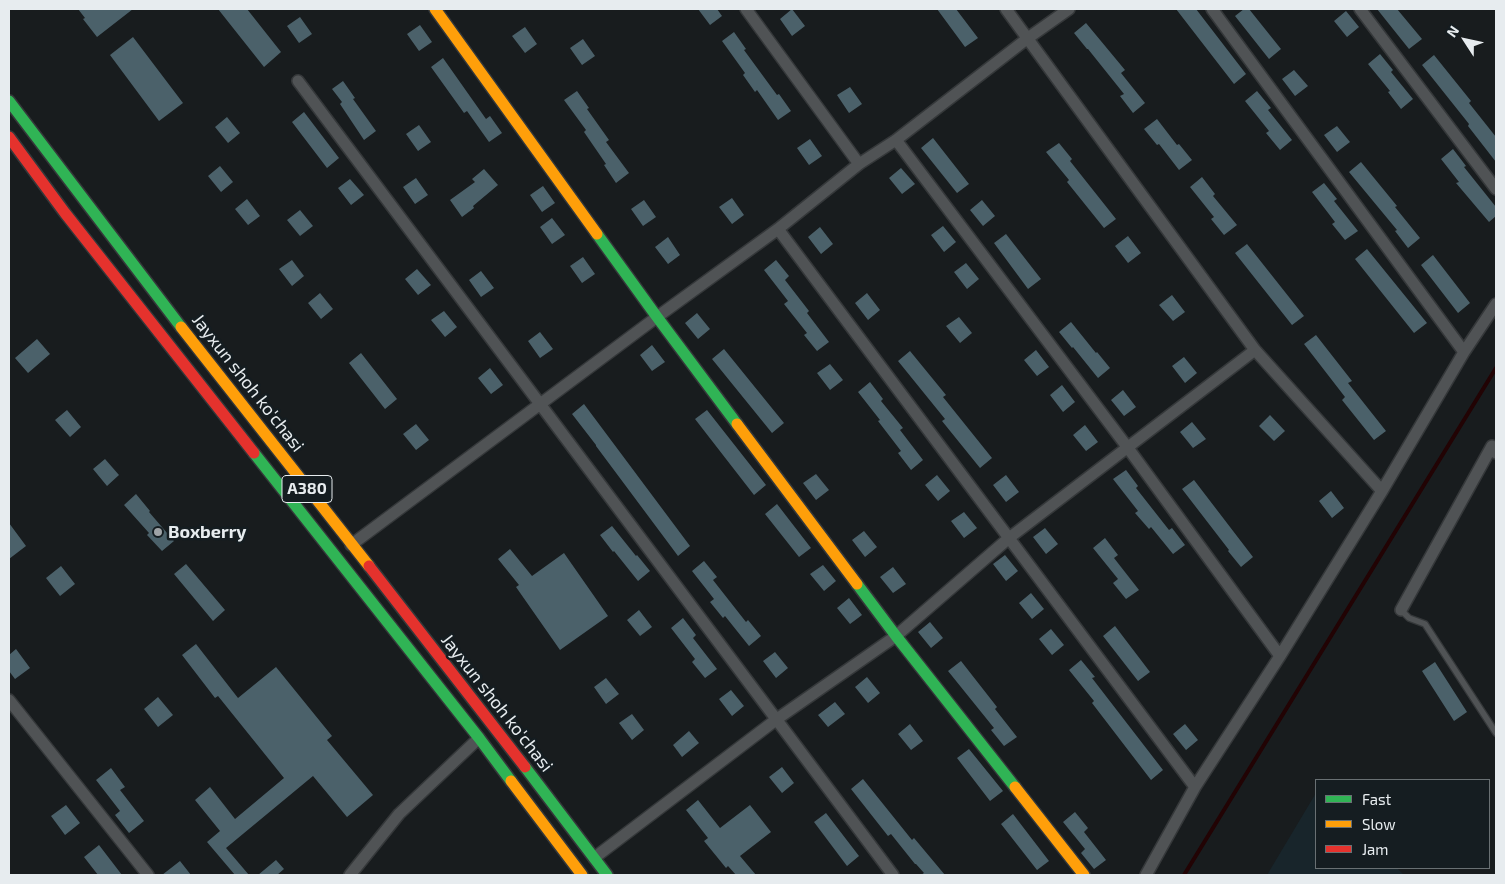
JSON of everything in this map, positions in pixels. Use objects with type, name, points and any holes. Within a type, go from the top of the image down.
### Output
[{"type":"main road","points":[[435,9],[657,317],[896,636],[1084,875]]},
{"type":"main road","name":"Jayxun shoh ko'chasi","points":[[9,101],[607,875]]},
{"type":"main road","name":"Jayxun shoh ko'chasi","points":[[9,137],[65,213],[479,738],[582,875]]},
{"type":"street","points":[[746,9],[859,164]]},
{"type":"street","points":[[1006,9],[1255,350],[1382,491]]},
{"type":"street","points":[[351,545],[540,403],[778,229],[859,164],[896,140],[1028,38],[1069,9]]},
{"type":"street","points":[[1212,9],[1464,352]]},
{"type":"street","points":[[1360,9],[1496,189]]},
{"type":"street","points":[[298,81],[893,875]]},
{"type":"street","points":[[896,140],[1128,448],[1280,656]]},
{"type":"street","points":[[778,229],[1195,787]]},
{"type":"street","points":[[1146,875],[1195,787],[1280,656],[1382,491],[1464,352],[1496,304]]},
{"type":"street","points":[[594,858],[777,719],[896,636],[1009,538],[1255,350]]},
{"type":"street","points":[[1401,610],[1492,446],[1496,453]]},
{"type":"street","points":[[9,700],[148,875]]},
{"type":"street","points":[[350,875],[399,814],[479,738]]},
{"type":"lane","points":[[1401,610],[1409,618],[1425,624],[1496,733]]},
{"type":"shaded area","points":[[1315,795],[1315,869],[1398,869],[1404,875],[1267,875]]},
{"type":"building","points":[[78,9],[133,9],[97,37]]},
{"type":"building","points":[[218,9],[247,9],[281,52],[264,67]]},
{"type":"building","points":[[698,9],[717,9],[722,16],[710,25]]},
{"type":"building","points":[[792,9],[805,26],[792,36],[780,19]]},
{"type":"building","points":[[937,9],[956,9],[978,38],[965,47]]},
{"type":"building","points":[[1176,9],[1196,9],[1246,74],[1234,84]]},
{"type":"building","points":[[1244,9],[1249,9],[1281,49],[1269,59],[1235,16]]},
{"type":"building","points":[[1377,9],[1397,9],[1422,39],[1409,49]]},
{"type":"building","points":[[1346,11],[1359,27],[1347,37],[1334,21]]},
{"type":"building","points":[[300,17],[312,34],[299,43],[287,26]]},
{"type":"building","points":[[1086,23],[1125,70],[1121,73],[1145,103],[1133,113],[1120,96],[1124,94],[1074,33]]},
{"type":"building","points":[[420,25],[432,42],[419,51],[407,34]]},
{"type":"building","points":[[525,27],[537,44],[525,53],[512,36]]},
{"type":"building","points":[[734,32],[746,49],[744,50],[791,111],[778,120],[757,90],[755,92],[743,75],[745,73],[722,41]]},
{"type":"building","points":[[133,37],[183,103],[159,121],[110,55]]},
{"type":"building","points":[[583,39],[595,56],[582,65],[570,48]]},
{"type":"building","points":[[1380,54],[1393,70],[1391,72],[1413,99],[1401,109],[1388,92],[1390,91],[1368,64]]},
{"type":"building","points":[[1434,55],[1471,101],[1469,103],[1496,137],[1496,162],[1468,126],[1469,124],[1422,65]]},
{"type":"building","points":[[443,58],[486,119],[490,116],[502,133],[489,142],[467,111],[464,113],[431,67]]},
{"type":"building","points":[[1294,70],[1308,86],[1295,96],[1282,79]]},
{"type":"building","points":[[343,81],[355,98],[353,99],[376,131],[364,140],[340,104],[342,102],[332,89]]},
{"type":"building","points":[[850,87],[862,104],[849,113],[837,95]]},
{"type":"building","points":[[577,91],[609,140],[606,142],[629,173],[616,183],[604,165],[606,164],[584,132],[586,130],[564,100]]},
{"type":"building","points":[[1257,91],[1271,108],[1268,110],[1292,140],[1280,150],[1266,133],[1269,131],[1245,101]]},
{"type":"building","points":[[304,112],[339,158],[327,168],[292,122]]},
{"type":"building","points":[[227,117],[240,133],[228,143],[215,127]]},
{"type":"building","points":[[1157,119],[1177,145],[1179,144],[1192,160],[1179,170],[1159,144],[1157,145],[1144,129]]},
{"type":"building","points":[[419,125],[431,142],[418,151],[406,134]]},
{"type":"building","points":[[1337,126],[1350,142],[1337,152],[1324,135]]},
{"type":"building","points":[[933,138],[969,184],[957,193],[921,148]]},
{"type":"building","points":[[810,139],[822,156],[809,165],[797,148]]},
{"type":"building","points":[[1059,143],[1072,159],[1070,161],[1116,219],[1104,228],[1067,182],[1069,180],[1046,152]]},
{"type":"building","points":[[1453,149],[1466,166],[1464,167],[1496,207],[1496,216],[1489,222],[1456,183],[1459,182],[1441,159]]},
{"type":"building","points":[[1361,162],[1420,238],[1408,248],[1395,231],[1397,230],[1349,172]]},
{"type":"building","points":[[220,166],[233,182],[221,192],[208,176]]},
{"type":"building","points":[[901,168],[915,184],[902,194],[889,178]]},
{"type":"building","points":[[484,169],[498,185],[462,217],[450,200],[475,182],[472,179]]},
{"type":"building","points":[[1202,177],[1215,194],[1213,196],[1237,225],[1224,235],[1211,219],[1214,217],[1190,187]]},
{"type":"building","points":[[416,178],[428,195],[415,204],[403,187]]},
{"type":"building","points":[[350,179],[364,195],[351,205],[338,188]]},
{"type":"building","points":[[1324,183],[1337,199],[1334,201],[1358,231],[1345,240],[1332,224],[1335,222],[1312,192]]},
{"type":"building","points":[[543,186],[555,203],[542,212],[530,195]]},
{"type":"building","points":[[732,198],[744,215],[732,224],[719,207]]},
{"type":"building","points":[[247,199],[260,216],[248,225],[235,209]]},
{"type":"building","points":[[644,200],[656,217],[643,226],[631,209]]},
{"type":"building","points":[[982,200],[995,216],[983,226],[970,210]]},
{"type":"building","points":[[300,210],[313,226],[300,236],[287,220]]},
{"type":"building","points":[[552,218],[565,235],[552,244],[540,227]]},
{"type":"building","points":[[943,226],[956,242],[944,252],[931,235]]},
{"type":"building","points":[[820,227],[833,244],[821,254],[808,237]]},
{"type":"building","points":[[1006,234],[1041,279],[1028,289],[994,243]]},
{"type":"building","points":[[1128,236],[1141,253],[1128,263],[1115,246]]},
{"type":"building","points":[[668,237],[680,255],[668,264],[655,247]]},
{"type":"building","points":[[1247,244],[1304,316],[1292,325],[1235,253]]},
{"type":"building","points":[[1367,249],[1427,323],[1414,333],[1355,259]]},
{"type":"building","points":[[1433,255],[1470,303],[1458,313],[1421,265]]},
{"type":"building","points":[[583,257],[595,274],[582,283],[570,266]]},
{"type":"building","points":[[292,260],[304,276],[292,286],[279,269]]},
{"type":"building","points":[[776,260],[789,276],[785,280],[809,311],[807,313],[829,342],[817,351],[804,335],[807,333],[784,304],[788,301],[764,270]]},
{"type":"building","points":[[966,263],[979,279],[967,289],[954,272]]},
{"type":"building","points":[[417,269],[431,285],[418,295],[405,279]]},
{"type":"building","points":[[481,271],[494,288],[481,297],[469,280]]},
{"type":"building","points":[[320,293],[333,309],[321,319],[308,303]]},
{"type":"building","points":[[867,293],[880,310],[868,320],[855,303]]},
{"type":"building","points":[[1172,295],[1185,312],[1173,321],[1159,305]]},
{"type":"building","points":[[444,311],[457,327],[445,337],[431,320]]},
{"type":"building","points":[[697,313],[710,329],[698,339],[685,323]]},
{"type":"building","points":[[959,317],[972,333],[960,343],[946,326]]},
{"type":"building","points":[[1071,322],[1110,368],[1098,378],[1059,332]]},
{"type":"building","points":[[540,332],[553,349],[540,358],[528,341]]},
{"type":"building","points":[[1316,335],[1352,381],[1348,383],[1386,431],[1374,440],[1342,400],[1345,397],[1304,344]]},
{"type":"building","points":[[37,339],[50,354],[28,373],[15,358]]},
{"type":"building","points":[[652,345],[665,362],[652,371],[640,355]]},
{"type":"building","points":[[724,349],[784,423],[772,433],[712,359]]},
{"type":"building","points":[[1036,350],[1049,367],[1037,376],[1024,360]]},
{"type":"building","points":[[910,351],[946,395],[943,397],[992,458],[980,468],[942,421],[945,419],[898,361]]},
{"type":"building","points":[[361,353],[397,399],[385,409],[349,363]]},
{"type":"building","points":[[1184,357],[1197,373],[1185,383],[1172,366]]},
{"type":"building","points":[[830,364],[843,380],[830,390],[817,373]]},
{"type":"building","points":[[490,368],[503,385],[491,394],[478,378]]},
{"type":"building","points":[[870,382],[883,399],[881,401],[903,428],[900,430],[923,460],[911,470],[898,453],[901,451],[878,421],[880,420],[858,392]]},
{"type":"building","points":[[1062,385],[1075,402],[1063,412],[1050,395]]},
{"type":"building","points":[[1123,390],[1136,407],[1124,416],[1111,400]]},
{"type":"building","points":[[584,404],[690,546],[678,556],[572,414]]},
{"type":"building","points":[[67,410],[81,427],[70,437],[55,420]]},
{"type":"building","points":[[707,410],[766,485],[754,495],[695,419]]},
{"type":"building","points":[[1270,415],[1285,431],[1274,441],[1259,426]]},
{"type":"building","points":[[1192,422],[1206,439],[1193,448],[1180,432]]},
{"type":"building","points":[[416,424],[429,440],[416,450],[403,434]]},
{"type":"building","points":[[1085,425],[1098,442],[1086,451],[1073,435]]},
{"type":"building","points":[[105,459],[119,475],[107,486],[93,469]]},
{"type":"building","points":[[1126,470],[1138,486],[1136,488],[1169,530],[1172,528],[1185,545],[1173,554],[1151,527],[1149,529],[1135,513],[1138,511],[1113,479]]},
{"type":"building","points":[[816,474],[829,490],[816,500],[803,483]]},
{"type":"building","points":[[937,475],[950,491],[938,501],[925,485]]},
{"type":"building","points":[[1006,475],[1019,492],[1006,502],[993,485]]},
{"type":"building","points":[[1194,480],[1253,557],[1241,567],[1182,489]]},
{"type":"building","points":[[1331,491],[1344,508],[1332,518],[1319,501]]},
{"type":"building","points":[[136,494],[174,541],[162,551],[124,505]]},
{"type":"building","points":[[777,504],[811,548],[799,557],[765,514]]},
{"type":"building","points":[[964,512],[977,528],[964,538],[951,521]]},
{"type":"building","points":[[9,523],[26,546],[9,559]]},
{"type":"building","points":[[612,526],[650,571],[638,581],[600,535]]},
{"type":"building","points":[[1045,528],[1058,544],[1046,554],[1033,537]]},
{"type":"building","points":[[864,531],[877,547],[865,557],[852,540]]},
{"type":"building","points":[[1105,538],[1118,555],[1114,558],[1139,590],[1126,599],[1113,583],[1118,579],[1093,548]]},
{"type":"building","points":[[510,549],[532,576],[564,553],[608,616],[560,650],[516,587],[519,585],[498,559]]},
{"type":"building","points":[[1005,555],[1018,571],[1006,581],[993,564]]},
{"type":"building","points":[[704,561],[717,577],[713,580],[746,622],[748,620],[761,636],[749,646],[725,616],[723,618],[710,602],[714,599],[692,571]]},
{"type":"building","points":[[186,564],[225,610],[213,621],[174,574]]},
{"type":"building","points":[[823,565],[836,581],[824,591],[810,574]]},
{"type":"building","points":[[61,566],[75,584],[60,596],[46,578]]},
{"type":"building","points":[[893,567],[906,584],[893,593],[880,577]]},
{"type":"building","points":[[1031,593],[1044,609],[1032,619],[1019,603]]},
{"type":"building","points":[[849,598],[862,615],[850,624],[837,608]]},
{"type":"building","points":[[639,610],[652,627],[640,636],[627,620]]},
{"type":"building","points":[[683,618],[696,635],[693,638],[717,669],[705,678],[692,662],[695,659],[671,628]]},
{"type":"building","points":[[930,622],[943,638],[931,648],[918,632]]},
{"type":"building","points":[[1115,626],[1150,672],[1138,681],[1103,636]]},
{"type":"building","points":[[1051,629],[1064,645],[1052,655],[1039,639]]},
{"type":"building","points":[[196,644],[238,698],[276,667],[332,736],[327,740],[373,795],[347,817],[313,776],[226,848],[249,875],[235,875],[207,842],[220,831],[195,800],[210,787],[235,819],[284,778],[218,696],[215,698],[182,655]]},
{"type":"building","points":[[16,649],[30,668],[15,679],[9,671],[9,655]]},
{"type":"building","points":[[775,652],[788,668],[776,678],[763,661]]},
{"type":"building","points":[[1081,660],[1095,677],[1092,678],[1163,770],[1151,780],[1092,703],[1094,701],[1069,670]]},
{"type":"building","points":[[961,661],[997,707],[995,709],[1017,737],[1004,746],[991,730],[994,728],[948,671]]},
{"type":"building","points":[[1435,662],[1467,712],[1454,721],[1422,671]]},
{"type":"building","points":[[867,677],[880,693],[868,703],[855,687]]},
{"type":"building","points":[[606,678],[619,694],[606,704],[594,687]]},
{"type":"building","points":[[731,690],[744,706],[732,716],[719,699]]},
{"type":"building","points":[[158,697],[173,715],[158,727],[144,709]]},
{"type":"building","points":[[835,702],[845,714],[828,727],[818,715]]},
{"type":"building","points":[[632,714],[644,730],[632,740],[619,723]]},
{"type":"building","points":[[910,724],[923,741],[911,750],[898,734]]},
{"type":"building","points":[[1185,724],[1198,740],[1186,750],[1173,734]]},
{"type":"building","points":[[689,731],[699,743],[682,757],[673,745]]},
{"type":"building","points":[[969,749],[1003,791],[990,801],[957,758]]},
{"type":"building","points":[[782,767],[794,783],[782,793],[769,777]]},
{"type":"building","points":[[111,768],[125,787],[120,790],[144,821],[129,833],[115,815],[120,811],[96,780]]},
{"type":"building","points":[[863,779],[912,840],[914,838],[945,875],[921,875],[924,873],[891,834],[888,836],[851,789]]},
{"type":"building","points":[[698,800],[720,828],[750,805],[771,832],[740,856],[756,875],[736,875],[728,866],[726,868],[704,841],[708,838],[686,810]]},
{"type":"building","points":[[66,805],[80,823],[65,835],[51,816]]},
{"type":"building","points":[[1075,812],[1088,828],[1084,832],[1106,860],[1094,869],[1081,853],[1085,849],[1063,822]]},
{"type":"building","points":[[826,813],[859,856],[847,866],[814,822]]},
{"type":"building","points":[[1013,814],[1049,861],[1037,870],[1001,824]]},
{"type":"building","points":[[99,845],[122,875],[98,875],[84,857]]},
{"type":"building","points":[[276,860],[284,869],[277,875],[258,875]]},
{"type":"building","points":[[180,861],[191,875],[162,875]]},
{"type":"waterway","points":[[1184,875],[1496,368]]},
{"type":"traffic: fast","points":[[9,101],[181,327]]},
{"type":"traffic: fast","points":[[597,234],[737,424]]},
{"type":"traffic: fast","points":[[254,453],[511,781]]},
{"type":"traffic: fast","points":[[857,584],[1015,787]]},
{"type":"traffic: fast","points":[[525,767],[607,875]]},
{"type":"traffic: slow","points":[[435,9],[597,234]]},
{"type":"traffic: slow","points":[[181,327],[369,566]]},
{"type":"traffic: slow","points":[[737,424],[857,584]]},
{"type":"traffic: slow","points":[[511,781],[582,875]]},
{"type":"traffic: slow","points":[[1015,787],[1084,875]]},
{"type":"traffic: jam","points":[[9,137],[65,213],[254,453]]},
{"type":"traffic: jam","points":[[369,566],[525,767]]},
{"type":"place","name":"Boxberry","points":[[158,532]]}]
